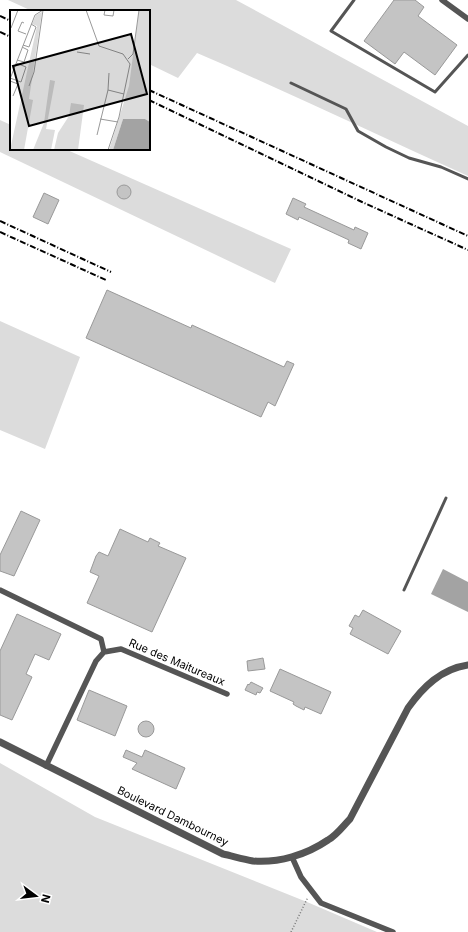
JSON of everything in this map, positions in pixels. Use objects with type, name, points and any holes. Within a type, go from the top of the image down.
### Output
[{"type":"street","points":[[442,0],[449,2],[468,19]]},
{"type":"street","points":[[0,590],[101,639],[104,652],[96,660],[46,766]]},
{"type":"street","name":"Rue des Maitureaux","points":[[104,652],[121,649],[227,694]]},
{"type":"street","name":"Boulevard Dambourney","points":[[0,742],[223,854],[252,860],[272,861],[292,857],[328,840],[340,830],[350,819],[408,708],[418,694],[432,680],[443,673],[460,666],[468,665]]},
{"type":"street","points":[[292,857],[301,876],[321,903],[393,932]]},
{"type":"lane","points":[[354,0],[331,31],[435,92],[468,55]]},
{"type":"lane","points":[[291,83],[346,109],[358,132],[380,144],[409,158],[441,167],[468,179]]},
{"type":"lane","points":[[404,590],[446,498]]},
{"type":"path","points":[[290,932],[311,890]]},
{"type":"shaded area","points":[[8,0],[236,0],[468,126],[468,176],[197,53],[178,78],[150,64],[150,10],[30,10]]},
{"type":"shaded area","points":[[0,120],[10,125],[10,150],[67,150],[291,249],[275,283],[0,152]]},
{"type":"shaded area","points":[[0,321],[80,357],[45,449],[0,430]]},
{"type":"shaded area","points":[[443,569],[468,582],[468,612],[431,594]]},
{"type":"shaded area","points":[[0,763],[95,817],[307,902],[377,932],[0,932]]},
{"type":"building","points":[[394,0],[415,0],[424,7],[418,16],[457,45],[435,75],[404,52],[395,64],[364,41]]},
{"type":"building","points":[[124,185],[129,187],[131,192],[129,197],[124,199],[119,197],[117,192],[119,187]]},
{"type":"building","points":[[44,193],[59,200],[48,224],[33,217]]},
{"type":"building","points":[[293,198],[306,204],[304,207],[354,230],[355,227],[368,233],[361,249],[348,243],[349,240],[299,217],[298,220],[286,214]]},
{"type":"building","points":[[107,290],[191,328],[192,325],[284,367],[287,361],[294,364],[275,406],[268,402],[261,417],[86,338]]},
{"type":"building","points":[[21,511],[40,520],[14,576],[0,571],[0,555]]},
{"type":"building","points":[[120,529],[148,542],[150,538],[160,543],[158,546],[186,558],[152,632],[87,603],[99,576],[90,572],[96,556],[99,552],[108,556]]},
{"type":"building","points":[[363,610],[401,631],[388,654],[350,634],[353,628],[349,626],[355,615],[359,617]]},
{"type":"building","points":[[17,614],[61,634],[49,660],[35,654],[26,674],[32,677],[12,720],[0,715],[0,651]]},
{"type":"building","points":[[263,658],[265,669],[248,671],[247,661]]},
{"type":"building","points":[[280,669],[331,692],[321,714],[305,707],[304,710],[293,704],[294,702],[270,691]]},
{"type":"building","points":[[251,682],[263,688],[260,693],[257,692],[256,695],[245,690]]},
{"type":"building","points":[[89,690],[127,706],[115,736],[77,720]]},
{"type":"building","points":[[146,721],[153,726],[154,729],[149,736],[146,737],[139,732],[138,729],[143,722]]},
{"type":"building","points":[[126,750],[142,757],[145,750],[185,768],[176,789],[132,769],[137,763],[123,757]]},
{"type":"railway","points":[[0,16],[10,21]]},
{"type":"railway","points":[[0,32],[10,37]]},
{"type":"railway","points":[[150,90],[468,236]]},
{"type":"railway","points":[[150,100],[362,202],[468,250]]},
{"type":"railway","points":[[0,221],[111,272]]},
{"type":"railway","points":[[0,232],[106,280]]}]
